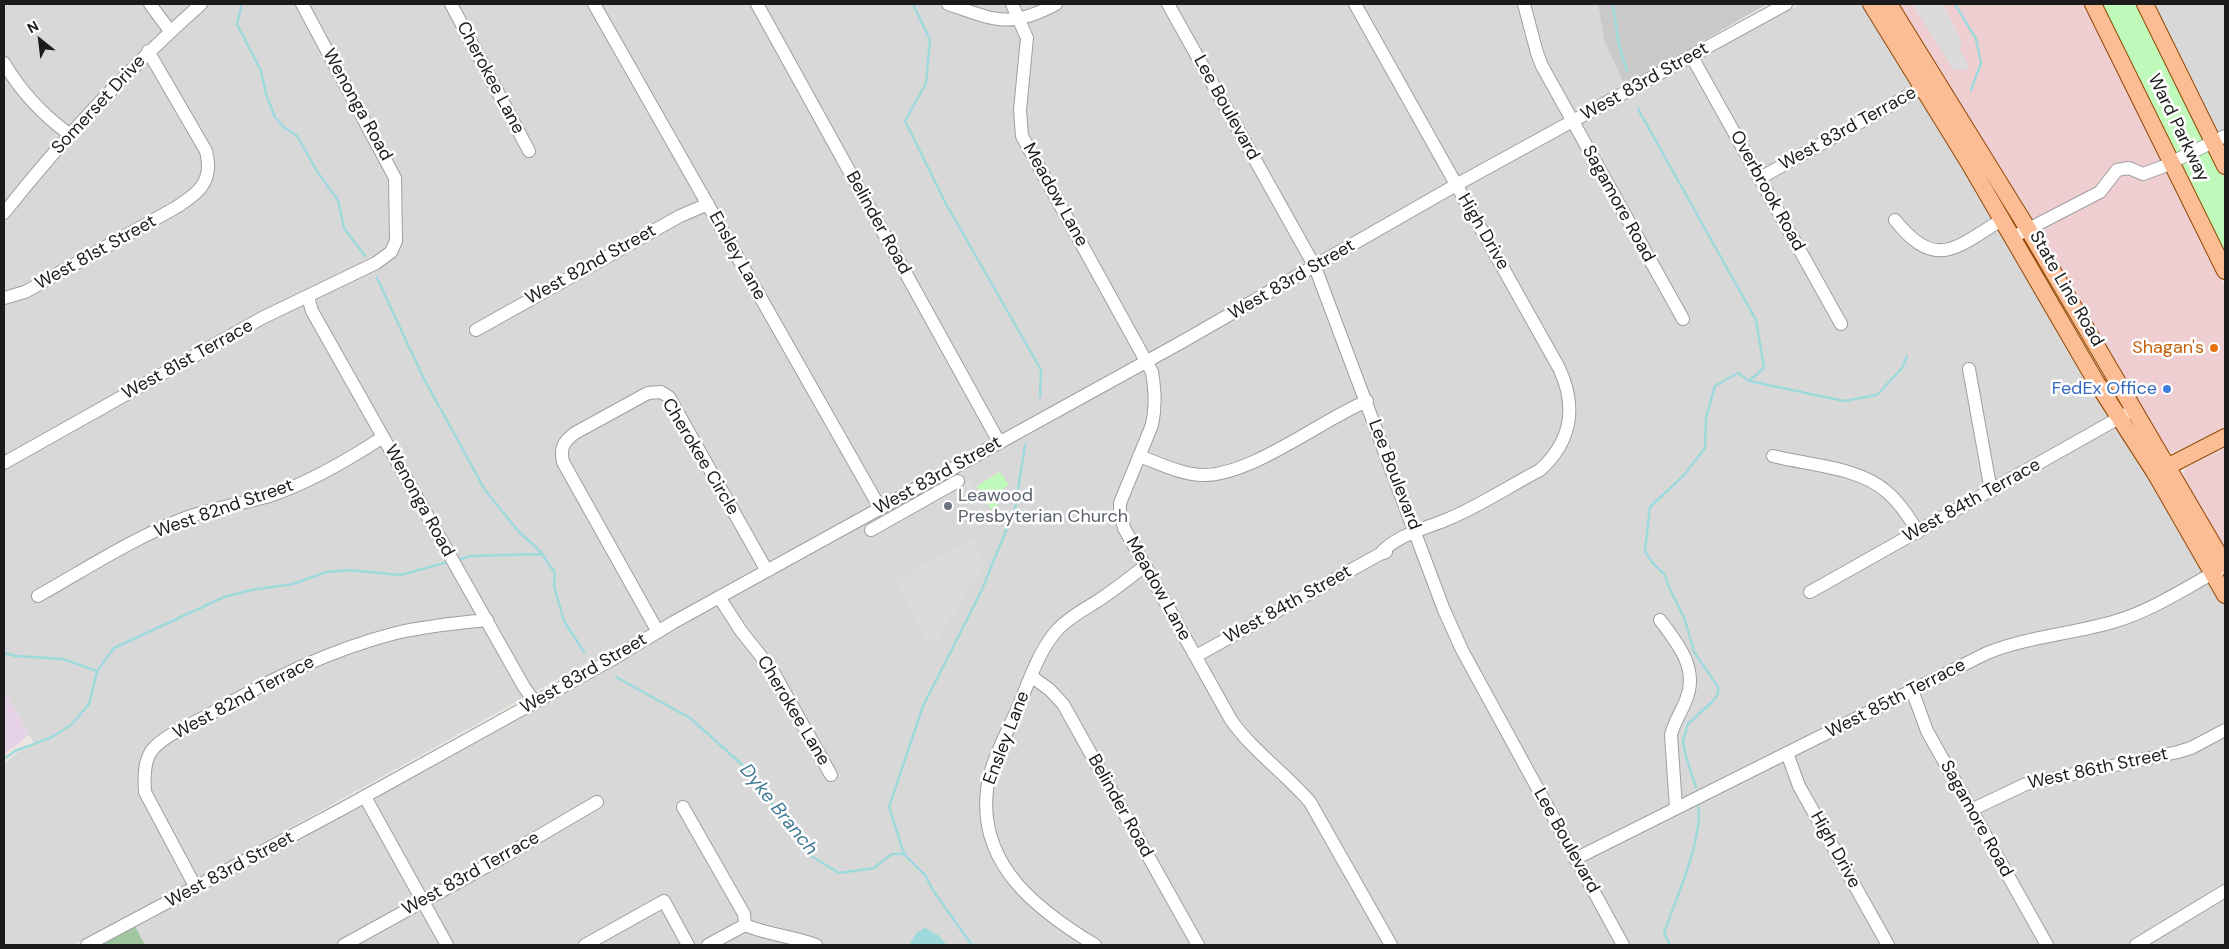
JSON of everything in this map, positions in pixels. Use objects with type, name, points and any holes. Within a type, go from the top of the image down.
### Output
[{"type":"main road","name":"State Line Road","points":[[1871,4],[1930,84],[2020,233],[2096,380],[2127,414],[2221,568],[2225,595]]},
{"type":"main road","name":"State Line Road","points":[[1889,4],[2003,219],[2020,233]]},
{"type":"main road","name":"Ward Parkway","points":[[2093,4],[2225,270]]},
{"type":"main road","name":"Ward Parkway","points":[[2145,4],[2219,138],[2225,166]]},
{"type":"main road","points":[[2161,470],[2225,437]]},
{"type":"street","points":[[150,4],[170,31]]},
{"type":"street","name":"Somerset Drive","points":[[4,213],[69,134],[148,51],[201,4]]},
{"type":"street","name":"Wenonga Road","points":[[302,4],[395,178],[396,241],[391,252],[376,263]]},
{"type":"street","name":"Cherokee Lane","points":[[451,4],[529,151]]},
{"type":"street","name":"Ensley Lane","points":[[594,4],[880,508]]},
{"type":"street","name":"Belinder Road","points":[[757,4],[999,442]]},
{"type":"street","points":[[948,4],[992,19],[1019,20],[1056,4]]},
{"type":"street","name":"Meadow Lane","points":[[1012,4],[1027,38],[1020,110],[1022,136],[1152,372],[1156,396],[1155,411],[1152,425],[1120,503],[1120,513],[1124,528],[1237,729],[1310,802],[1391,945]]},
{"type":"street","name":"Lee Boulevard","points":[[1168,4],[1315,267],[1444,610],[1462,650],[1623,945]]},
{"type":"street","name":"High Drive","points":[[1355,4],[1566,383],[1570,411],[1567,429],[1560,446],[1545,465]]},
{"type":"street","name":"Sagamore Road","points":[[1524,4],[1537,53],[1572,122],[1683,319]]},
{"type":"street","name":"West 83rd Street","points":[[87,945],[196,888],[535,702],[719,597],[1315,267],[1456,185],[1786,4]]},
{"type":"street","name":"West 81st Street","points":[[4,298],[25,292],[186,202],[205,184],[208,158],[148,51]]},
{"type":"street","name":"Overbrook Road","points":[[1692,57],[1841,324]]},
{"type":"street","points":[[4,63],[40,109],[69,134]]},
{"type":"street","name":"West 83rd Terrace","points":[[1760,178],[1930,84]]},
{"type":"street","points":[[2020,233],[2100,192],[2117,170],[2129,168],[2143,174],[2172,162],[2219,138]]},
{"type":"street","name":"West 82nd Street","points":[[476,330],[680,216],[708,204]]},
{"type":"street","points":[[1895,220],[1920,246],[1934,251],[1943,251],[1964,243],[2003,219]]},
{"type":"street","name":"West 81st Terrace","points":[[4,464],[254,323],[376,263]]},
{"type":"street","name":"Wenonga Road","points":[[308,297],[312,311],[524,687],[535,702]]},
{"type":"street","points":[[1970,369],[1991,491]]},
{"type":"street","name":"Cherokee Circle","points":[[658,632],[563,462],[561,451],[565,440],[575,433],[648,393],[661,392],[668,397],[766,571]]},
{"type":"street","points":[[1139,456],[1185,472],[1202,475],[1216,474],[1250,462],[1332,421],[1343,419],[1368,405]]},
{"type":"street","name":"West 84th Terrace","points":[[1810,592],[2127,414]]},
{"type":"street","name":"West 82nd Street","points":[[38,596],[163,527],[188,517],[245,503],[294,486],[338,464],[383,437]]},
{"type":"street","points":[[1773,456],[1857,475],[1873,482],[1887,492],[1901,506],[1918,532]]},
{"type":"street","name":"West 84th Street","points":[[1196,656],[1380,554],[1391,544],[1417,535],[1545,465]]},
{"type":"street","points":[[871,530],[958,481]]},
{"type":"street","name":"Ensley Lane","points":[[1095,945],[1058,923],[1026,895],[1006,869],[990,833],[986,810],[987,790],[991,772],[1032,676],[1049,642],[1065,623],[1145,566]]},
{"type":"street","name":"West 85th Terrace","points":[[1575,859],[2005,645],[2132,616],[2155,606],[2221,568]]},
{"type":"street","name":"Cherokee Lane","points":[[719,597],[741,631],[772,670],[831,775]]},
{"type":"street","name":"West 82nd Terrace","points":[[196,888],[145,792],[144,777],[152,749],[246,693],[318,658],[397,633],[447,624],[486,620]]},
{"type":"street","points":[[1660,620],[1681,651],[1691,672],[1686,701],[1673,726],[1671,736],[1676,808]]},
{"type":"street","name":"Belinder Road","points":[[1032,676],[1050,690],[1063,704],[1192,943]]},
{"type":"street","name":"Sagamore Road","points":[[1912,690],[1927,731],[2047,945]]},
{"type":"street","name":"West 86th Street","points":[[1971,810],[2026,784],[2178,752],[2191,748],[2225,730]]},
{"type":"street","name":"High Drive","points":[[1787,753],[1799,786],[1888,945]]},
{"type":"street","points":[[365,796],[447,945]]},
{"type":"street","name":"West 83rd Terrace","points":[[344,945],[505,856],[597,802]]},
{"type":"street","points":[[683,807],[744,914],[745,925]]},
{"type":"street","points":[[2136,945],[2225,891]]},
{"type":"street","points":[[585,945],[664,902],[688,945]]},
{"type":"street","points":[[708,945],[745,925]]},
{"type":"street","points":[[745,925],[758,931],[806,941],[816,945]]},
{"type":"shaded area","points":[[4,4],[1598,4],[1604,40],[1625,86],[1519,145],[1525,155],[1800,4],[1867,4],[1987,199],[2148,477],[2225,604],[2225,945],[145,945],[135,926],[597,672],[590,661],[122,921],[73,945],[4,945],[4,764],[17,753],[35,745],[4,690]]},
{"type":"shaded area","points":[[1598,4],[1767,4],[1625,86],[1604,40]]},
{"type":"shaded area","points":[[1897,4],[2086,4],[2225,287],[2225,427],[2174,452],[2168,453]]},
{"type":"shaded area","points":[[1912,4],[1943,4],[1963,44],[1959,48],[1968,68],[1963,71],[1960,68],[1954,71]]},
{"type":"shaded area","points":[[2149,4],[2225,4],[2225,157]]},
{"type":"shaded area","points":[[2225,448],[2225,552],[2182,478],[2182,474],[2186,468]]},
{"type":"shaded area","points":[[969,478],[987,512],[983,519],[965,484]]},
{"type":"shaded area","points":[[974,539],[984,565],[936,643],[927,640],[895,581]]},
{"type":"shaded area","points":[[4,690],[29,735],[4,754]]},
{"type":"green space","points":[[2098,4],[2137,4],[2204,140],[2180,153],[2174,152]]},
{"type":"green space","points":[[2208,151],[2212,153],[2225,180],[2225,257],[2181,166]]},
{"type":"green space","points":[[1000,472],[1009,485],[992,495],[998,506],[991,509],[977,486]]},
{"type":"green space","points":[[135,926],[145,945],[100,945]]},
{"type":"water","points":[[925,928],[938,935],[947,945],[909,945],[917,932]]},
{"type":"waterway","points":[[242,4],[237,24],[261,71],[266,94],[275,117],[285,128],[297,136],[318,173],[338,200],[344,228],[365,256]]},
{"type":"waterway","points":[[913,4],[930,40],[926,83],[905,121],[946,204],[1041,370],[1040,397]]},
{"type":"waterway","points":[[1613,4],[1619,46],[1627,71]]},
{"type":"waterway","points":[[1955,4],[1976,39],[1981,63],[1971,90]]},
{"type":"waterway","points":[[1638,109],[1756,320],[1764,368],[1749,381],[1738,373],[1715,386],[1706,418],[1705,448],[1684,475],[1650,507],[1645,551],[1651,561],[1665,575],[1685,620],[1694,652],[1718,687],[1718,694],[1713,701],[1688,724],[1683,741],[1696,787]]},
{"type":"waterway","points":[[377,278],[423,377],[485,490],[518,531],[542,553]]},
{"type":"waterway","points":[[1749,381],[1844,401],[1877,395],[1902,368],[1907,356]]},
{"type":"waterway","points":[[904,854],[889,807],[923,706],[980,594],[1015,509],[1025,445]]},
{"type":"waterway","points":[[458,560],[470,556],[542,554],[555,573],[554,586],[564,621],[584,652]]},
{"type":"waterway","points":[[4,759],[15,751],[50,738],[71,725],[89,704],[97,671],[114,648],[224,597],[251,590],[293,584],[326,572],[349,570],[400,575],[448,562]]},
{"type":"waterway","points":[[4,653],[16,656],[63,659],[97,671]]},
{"type":"waterway","name":"Dyke Branch","points":[[616,677],[690,718],[747,769],[808,854],[839,873],[874,868],[892,854],[904,854],[925,875],[934,892],[972,945]]},
{"type":"waterway","points":[[1670,945],[1664,933],[1693,851],[1699,819],[1698,806]]},
{"type":"place","name":"Shagan's","points":[[2214,348]]},
{"type":"place","name":"FedEx Office","points":[[2167,389]]},
{"type":"place","name":"Leawood Presbyterian Church","points":[[948,506]]}]
